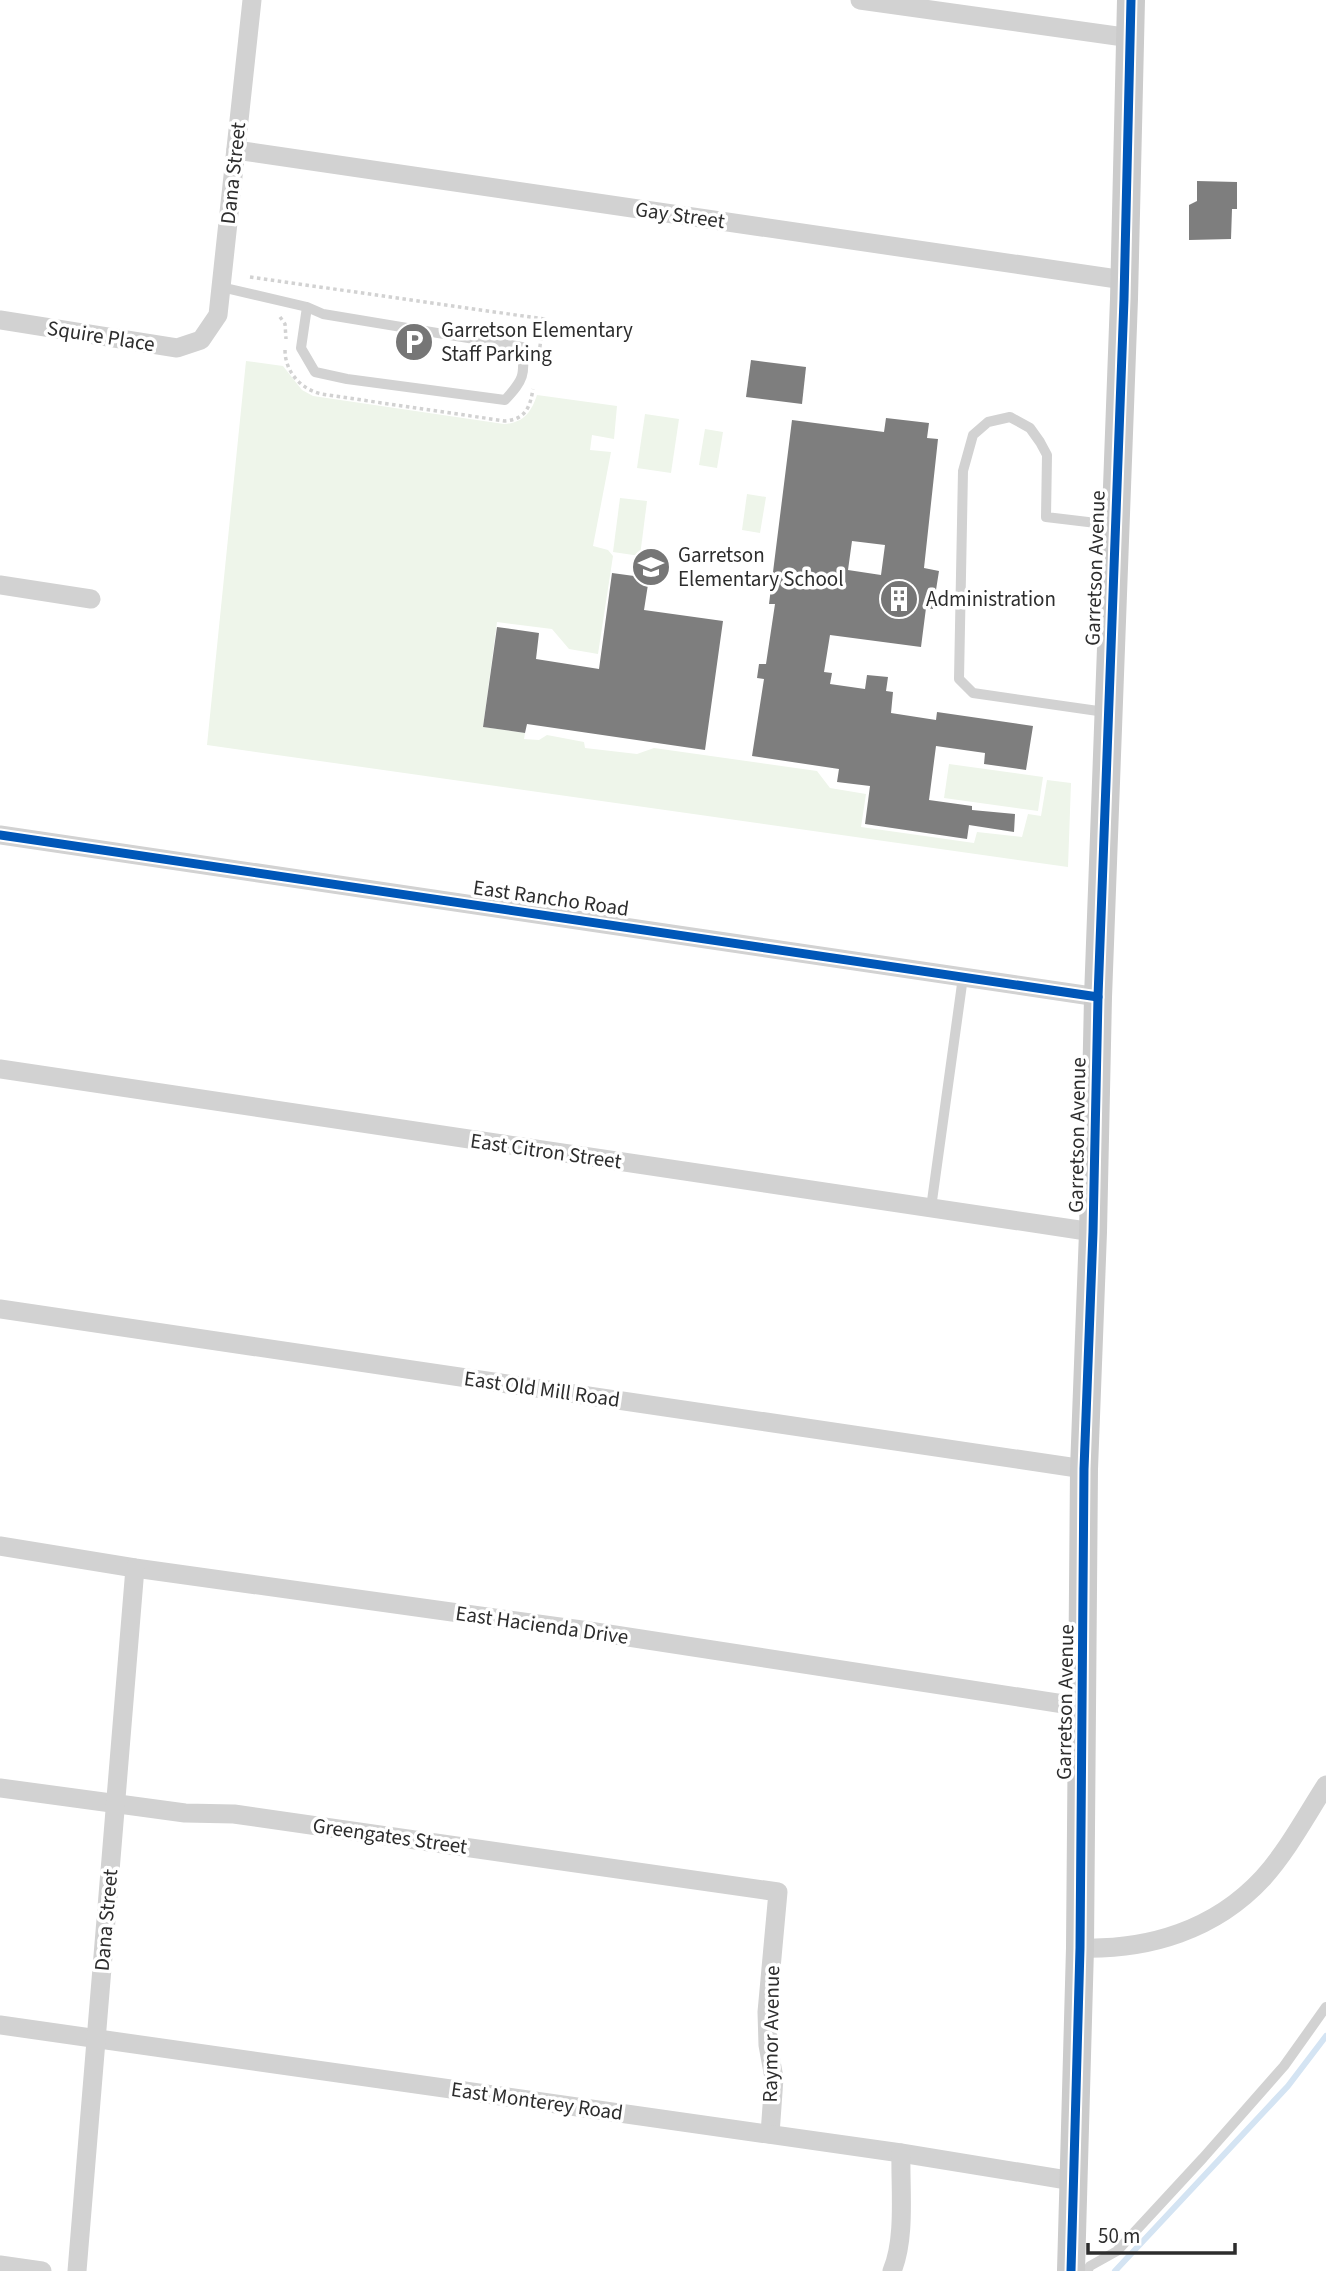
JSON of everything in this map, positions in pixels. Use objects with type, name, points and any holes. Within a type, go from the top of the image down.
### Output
[{"type":"street","name":"Dana Street","points":[[201,341],[218,315],[252,0]]},
{"type":"street","points":[[860,0],[1131,38]]},
{"type":"street","name":"Garretson Avenue","points":[[1071,2271],[1080,1948],[1084,1469],[1114,525],[1125,280],[1131,0]]},
{"type":"street","name":"Gay Street","points":[[236,150],[1125,280]]},
{"type":"street","name":"Squire Place","points":[[0,320],[177,348],[201,341]]},
{"type":"street","points":[[0,585],[91,599]]},
{"type":"street","name":"East Rancho Road","points":[[0,835],[1098,997]]},
{"type":"street","name":"East Citron Street","points":[[0,1069],[1093,1232]]},
{"type":"street","name":"East Old Mill Road","points":[[0,1309],[1084,1469]]},
{"type":"street","name":"East Hacienda Drive","points":[[0,1546],[135,1568],[589,1631],[1083,1707]]},
{"type":"street","name":"Dana Street","points":[[77,2271],[135,1568]]},
{"type":"street","points":[[1080,1948],[1109,1949],[1161,1941],[1188,1931],[1240,1901],[1283,1853],[1326,1785]]},
{"type":"street","name":"Greengates Street","points":[[0,1788],[185,1812],[234,1814],[779,1892]]},
{"type":"street","name":"Raymor Avenue","points":[[770,2134],[774,2078],[768,2045],[767,2012],[779,1892]]},
{"type":"street","name":"East Monterey Road","points":[[0,2025],[901,2153],[1073,2181]]},
{"type":"street","points":[[891,2271],[895,2263],[901,2218],[901,2153]]},
{"type":"street","points":[[0,2265],[43,2271]]},
{"type":"lane","points":[[221,287],[307,307],[323,314],[522,347],[522,381],[505,400],[347,379],[315,372],[301,348],[307,307]]},
{"type":"lane","points":[[1108,712],[973,693],[959,679],[963,471],[974,435],[988,422],[1010,417],[1030,428],[1047,455],[1046,517],[1114,525]]},
{"type":"lane","points":[[931,1208],[963,977]]},
{"type":"lane","points":[[1087,2271],[1090,2266],[1117,2251],[1203,2158],[1284,2066],[1326,2007]]},
{"type":"path","points":[[250,276],[544,319],[538,355]]},
{"type":"path","points":[[277,314],[285,324],[285,357],[290,371],[306,388],[321,394],[505,421],[522,417],[528,410],[535,380]]},
{"type":"shaded area","points":[[246,361],[283,366],[302,390],[313,396],[504,424],[516,422],[525,416],[537,395],[617,406],[614,439],[592,435],[590,450],[611,452],[593,546],[608,550],[613,556],[598,654],[569,649],[552,629],[497,622],[483,727],[525,733],[524,739],[539,740],[547,735],[584,742],[585,748],[637,754],[654,748],[817,771],[830,788],[866,794],[861,827],[974,843],[977,832],[1022,837],[1028,814],[1041,816],[1047,780],[1071,783],[1068,867],[207,745]]},
{"type":"shaded area","points":[[645,414],[679,419],[671,473],[637,468]]},
{"type":"shaded area","points":[[705,429],[723,432],[717,468],[699,465]]},
{"type":"shaded area","points":[[747,494],[766,497],[760,533],[742,530]]},
{"type":"shaded area","points":[[620,498],[647,501],[640,556],[613,552]]},
{"type":"shaded area","points":[[949,764],[1043,777],[1038,811],[944,798]]},
{"type":"building","points":[[1197,181],[1237,182],[1237,209],[1232,209],[1231,239],[1189,240],[1189,205],[1197,201]]},
{"type":"building","points":[[751,360],[806,367],[802,404],[746,397]]},
{"type":"building","points":[[886,418],[929,423],[927,438],[938,439],[924,568],[939,571],[933,609],[926,608],[921,647],[830,635],[824,672],[832,673],[830,684],[865,689],[867,675],[888,677],[886,691],[893,692],[891,713],[936,720],[937,712],[1033,726],[1026,770],[984,764],[985,753],[936,746],[929,800],[972,806],[972,810],[1015,814],[1014,832],[969,825],[967,839],[865,824],[870,786],[837,782],[839,769],[752,756],[764,679],[757,678],[759,664],[766,664],[775,604],[769,604],[792,420],[884,432]],"holes":[[[852,541],[885,545],[881,575],[848,570]]]},
{"type":"building","points":[[612,573],[649,578],[644,610],[723,621],[705,750],[527,724],[525,733],[483,727],[497,627],[539,633],[536,659],[599,669]]},
{"type":"waterway","points":[[1115,2271],[1288,2086],[1326,2036]]},
{"type":"cycle path","points":[[1071,2271],[1080,1948],[1084,1469],[1098,997],[1124,299],[1131,0]]},
{"type":"cycle path","points":[[0,835],[1098,997]]},
{"type":"place","name":"Garretson Elementary Staff Parking","points":[[414,342]]},
{"type":"place","name":"Garretson Elementary School","points":[[651,567]]},
{"type":"place","name":"Administration","points":[[899,599]]}]
